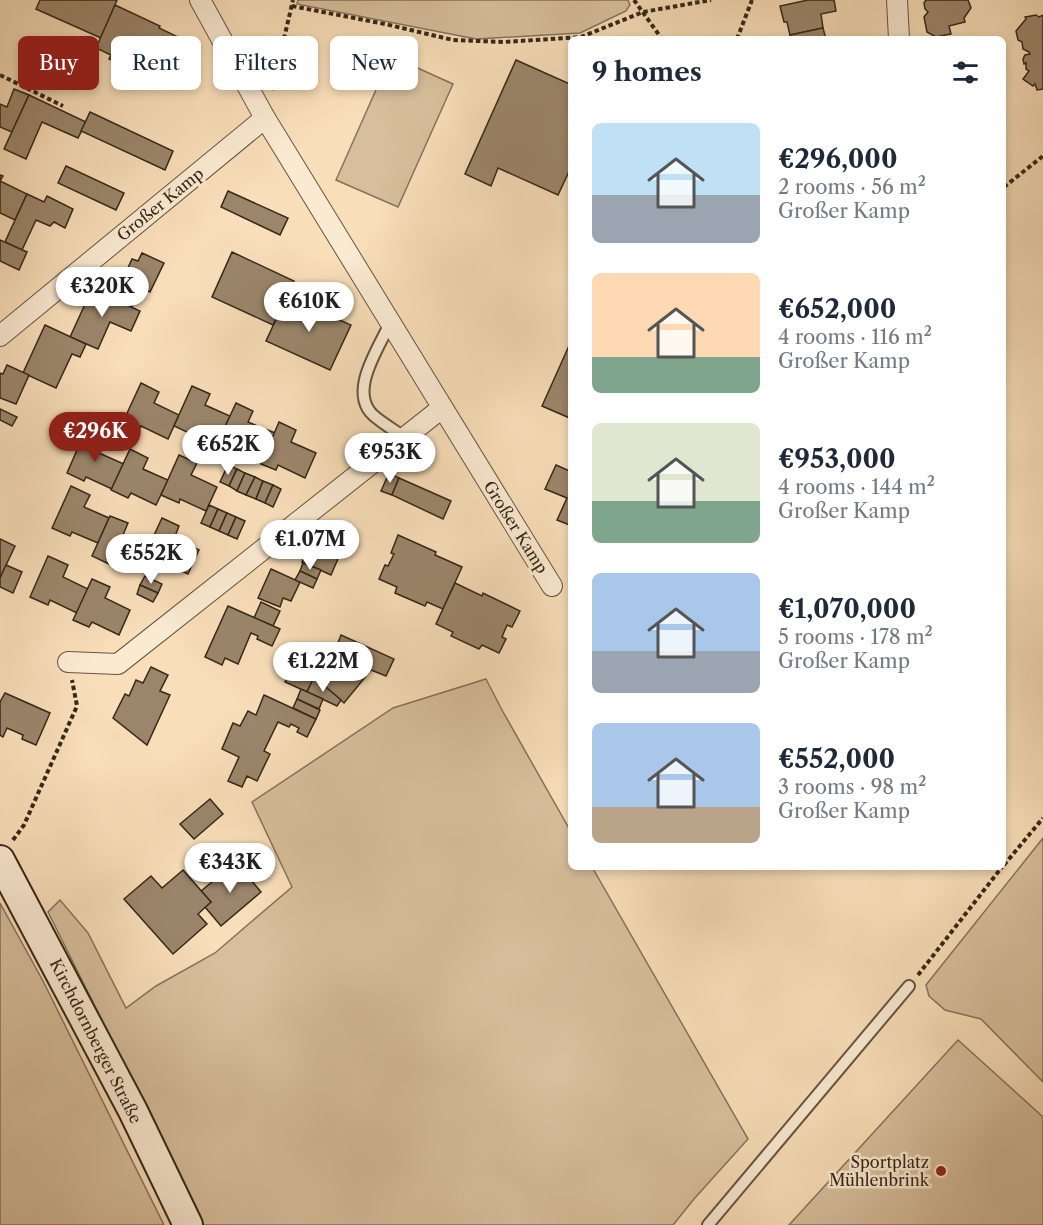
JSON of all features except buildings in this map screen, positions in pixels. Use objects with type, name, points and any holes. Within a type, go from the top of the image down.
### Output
[{"type":"street","name":"Großer Kamp","points":[[200,0],[265,118],[552,586]]},
{"type":"street","points":[[897,0],[899,36]]},
{"type":"street","name":"Großer Kamp","points":[[0,336],[265,118]]},
{"type":"street","points":[[68,662],[118,664],[442,408]]},
{"type":"street","name":"Kirchdornberger Straße","points":[[3,853],[188,1225]]},
{"type":"lane","points":[[390,323],[363,382],[364,398],[372,414],[404,437]]},
{"type":"lane","points":[[708,1225],[909,986]]},
{"type":"path","points":[[265,118],[293,0]]},
{"type":"path","points":[[634,0],[660,36]]},
{"type":"path","points":[[583,36],[643,12],[711,0]]},
{"type":"path","points":[[738,36],[752,0]]},
{"type":"path","points":[[292,6],[453,40],[504,42],[568,38]]},
{"type":"path","points":[[0,75],[63,106]]},
{"type":"path","points":[[1006,185],[1043,156]]},
{"type":"path","points":[[3,853],[24,825],[77,706],[68,662]]},
{"type":"path","points":[[1006,862],[1043,818]]},
{"type":"path","points":[[909,986],[1000,870]]},
{"type":"shaded area","points":[[298,0],[628,0],[630,5],[626,11],[580,33],[476,39],[297,4]]},
{"type":"shaded area","points":[[418,68],[453,84],[398,207],[336,180],[376,90],[418,90]]},
{"type":"shaded area","points":[[486,679],[568,827],[568,870],[594,870],[748,1139],[673,1225],[204,1225],[48,912],[60,900],[88,933],[126,1008],[156,986],[215,953],[292,887],[252,802],[393,708]]},
{"type":"shaded area","points":[[1043,838],[1043,1082],[981,1019],[945,1010],[929,996],[926,985]]},
{"type":"shaded area","points":[[0,903],[43,981],[164,1225],[0,1225]]},
{"type":"shaded area","name":"Sportplatz Mühlenbrink","points":[[958,1040],[1043,1117],[1043,1225],[789,1225]]},
{"type":"place","name":"Sportplatz Mühlenbrink","points":[[941,1171]]}]
